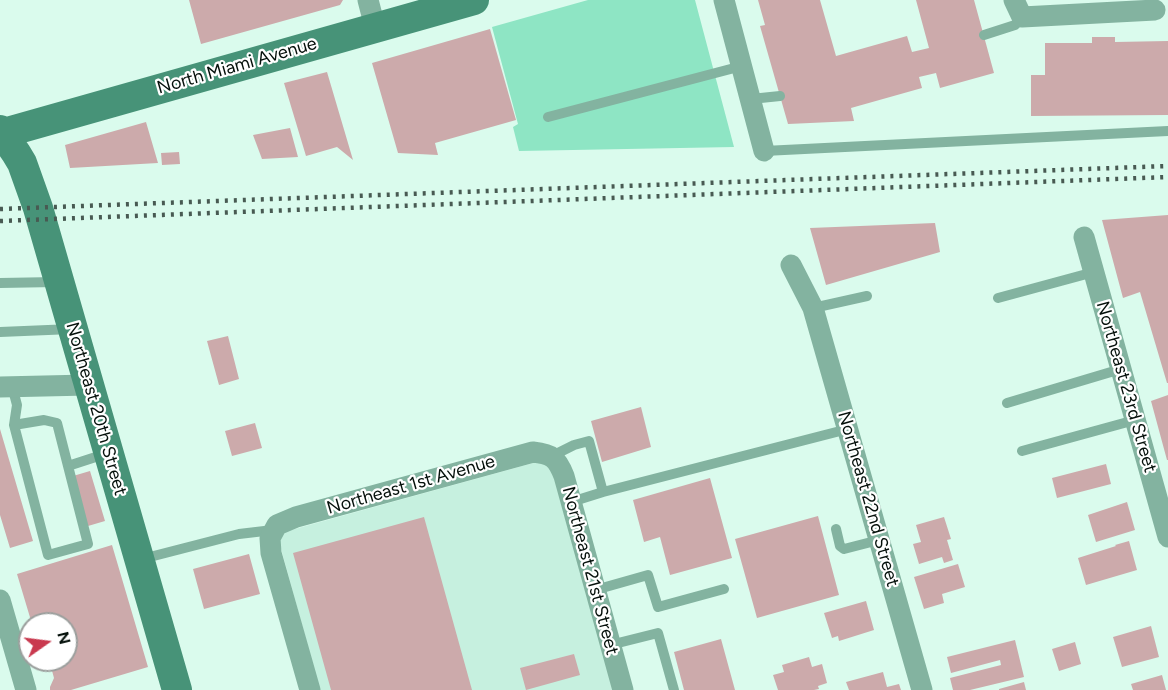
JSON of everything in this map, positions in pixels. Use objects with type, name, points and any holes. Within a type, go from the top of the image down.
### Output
[{"type":"main road","name":"North Miami Avenue","points":[[1,132],[372,14],[474,0]]},
{"type":"main road","name":"Northeast 20th Street","points":[[1,132],[21,163],[38,208],[177,690]]},
{"type":"street","points":[[724,0],[764,151]]},
{"type":"street","points":[[1018,9],[1155,10]]},
{"type":"street","name":"Northeast 23rd Street","points":[[1084,237],[1135,420],[1163,502],[1168,536]]},
{"type":"street","name":"Northeast 22nd Street","points":[[791,265],[813,308],[922,690]]},
{"type":"street","points":[[6,386],[88,385]]},
{"type":"street","name":"Northeast 1st Avenue","points":[[273,530],[277,525],[296,517],[525,454],[533,452],[552,456]]},
{"type":"street","name":"Northeast 21st Street","points":[[552,456],[561,466],[564,476],[622,690]]},
{"type":"street","points":[[273,530],[270,538],[271,553],[310,690]]},
{"type":"street","points":[[0,600],[26,690]]},
{"type":"lane","points":[[984,34],[1015,25],[1018,9]]},
{"type":"lane","points":[[548,117],[742,66]]},
{"type":"lane","points":[[751,99],[780,96]]},
{"type":"lane","points":[[764,151],[1168,131]]},
{"type":"lane","points":[[998,298],[1094,273]]},
{"type":"lane","points":[[0,283],[59,282]]},
{"type":"lane","points":[[813,308],[867,296]]},
{"type":"lane","points":[[0,332],[73,329]]},
{"type":"lane","points":[[1007,403],[1121,369]]},
{"type":"lane","points":[[6,386],[17,405],[14,425],[48,555],[88,544],[57,423],[44,420],[14,425]]},
{"type":"lane","points":[[1023,451],[1135,420]]},
{"type":"lane","points":[[571,502],[848,429]]},
{"type":"lane","points":[[552,456],[574,445],[589,441],[603,492]]},
{"type":"lane","points":[[68,466],[109,453]]},
{"type":"lane","points":[[836,529],[840,546],[844,549],[879,540]]},
{"type":"lane","points":[[139,559],[240,534],[273,530]]},
{"type":"lane","points":[[595,590],[648,575],[658,607],[724,589]]},
{"type":"lane","points":[[610,645],[658,633],[674,690]]},
{"type":"shaded area","points":[[555,457],[615,690],[320,690],[277,534]]},
{"type":"green space","points":[[588,0],[695,0],[734,147],[519,151],[513,127],[518,124],[492,27]]},
{"type":"building","points":[[189,0],[343,0],[340,5],[201,44]]},
{"type":"building","points":[[758,0],[820,0],[836,56],[907,36],[912,52],[929,48],[916,0],[974,0],[994,73],[940,88],[936,73],[919,77],[922,88],[851,108],[854,121],[788,124],[760,26],[765,25]]},
{"type":"building","points":[[490,29],[516,120],[435,143],[438,155],[398,153],[372,63]]},
{"type":"building","points":[[1092,37],[1115,37],[1115,42],[1168,41],[1168,115],[1031,116],[1031,75],[1045,75],[1045,43],[1092,43]]},
{"type":"building","points":[[327,72],[353,160],[337,147],[306,156],[284,83]]},
{"type":"building","points":[[146,122],[158,163],[70,168],[65,145]]},
{"type":"building","points":[[290,128],[298,157],[262,159],[253,135]]},
{"type":"building","points":[[179,152],[180,164],[162,165],[161,153]]},
{"type":"building","points":[[1168,215],[1167,383],[1140,292],[1123,298],[1102,220]]},
{"type":"building","points":[[935,223],[940,252],[826,285],[810,228]]},
{"type":"building","points":[[228,336],[239,379],[219,385],[207,341]]},
{"type":"building","points":[[1168,395],[1168,460],[1167,460],[1151,401]]},
{"type":"building","points":[[641,407],[651,447],[602,462],[591,421]]},
{"type":"building","points":[[255,423],[262,448],[232,456],[225,431]]},
{"type":"building","points":[[0,429],[33,541],[10,548],[0,515]]},
{"type":"building","points":[[1106,464],[1111,484],[1057,498],[1052,478]]},
{"type":"building","points":[[90,471],[105,521],[88,526],[73,476]]},
{"type":"building","points":[[710,478],[732,558],[670,575],[660,537],[644,542],[633,500]]},
{"type":"building","points":[[1127,502],[1135,530],[1096,542],[1088,515]]},
{"type":"building","points":[[818,516],[839,595],[757,618],[735,539]]},
{"type":"building","points":[[424,517],[472,690],[331,690],[293,553]]},
{"type":"building","points":[[944,517],[951,539],[947,540],[953,560],[944,563],[942,557],[919,564],[913,544],[921,542],[916,525]]},
{"type":"building","points":[[1129,541],[1137,570],[1086,585],[1078,558]]},
{"type":"building","points":[[112,545],[148,667],[71,690],[50,690],[54,678],[52,672],[78,672],[78,612],[28,612],[17,574]]},
{"type":"building","points":[[249,554],[260,594],[204,609],[193,569]]},
{"type":"building","points":[[958,564],[965,587],[942,594],[944,603],[924,609],[914,577]]},
{"type":"building","points":[[866,601],[874,630],[839,641],[838,636],[832,638],[824,613]]},
{"type":"building","points":[[1151,626],[1159,657],[1122,667],[1113,637]]},
{"type":"building","points":[[721,639],[735,690],[684,690],[674,652]]},
{"type":"building","points":[[1015,640],[1024,677],[970,690],[953,690],[950,678],[1001,665],[1000,660],[951,673],[947,657]]},
{"type":"building","points":[[1075,642],[1081,664],[1059,671],[1052,649]]},
{"type":"building","points":[[574,654],[580,675],[526,690],[520,668]]},
{"type":"building","points":[[809,657],[812,667],[822,664],[827,683],[814,690],[778,690],[773,675],[784,672],[782,665]]},
{"type":"building","points":[[883,672],[887,687],[899,684],[901,690],[849,690],[846,682]]},
{"type":"building","points":[[1162,675],[1166,690],[1133,690],[1131,684]]},
{"type":"building","points":[[1024,682],[1026,690],[999,690],[999,689]]},
{"type":"railway","points":[[0,209],[1168,166]]},
{"type":"railway","points":[[0,221],[1168,177]]}]
